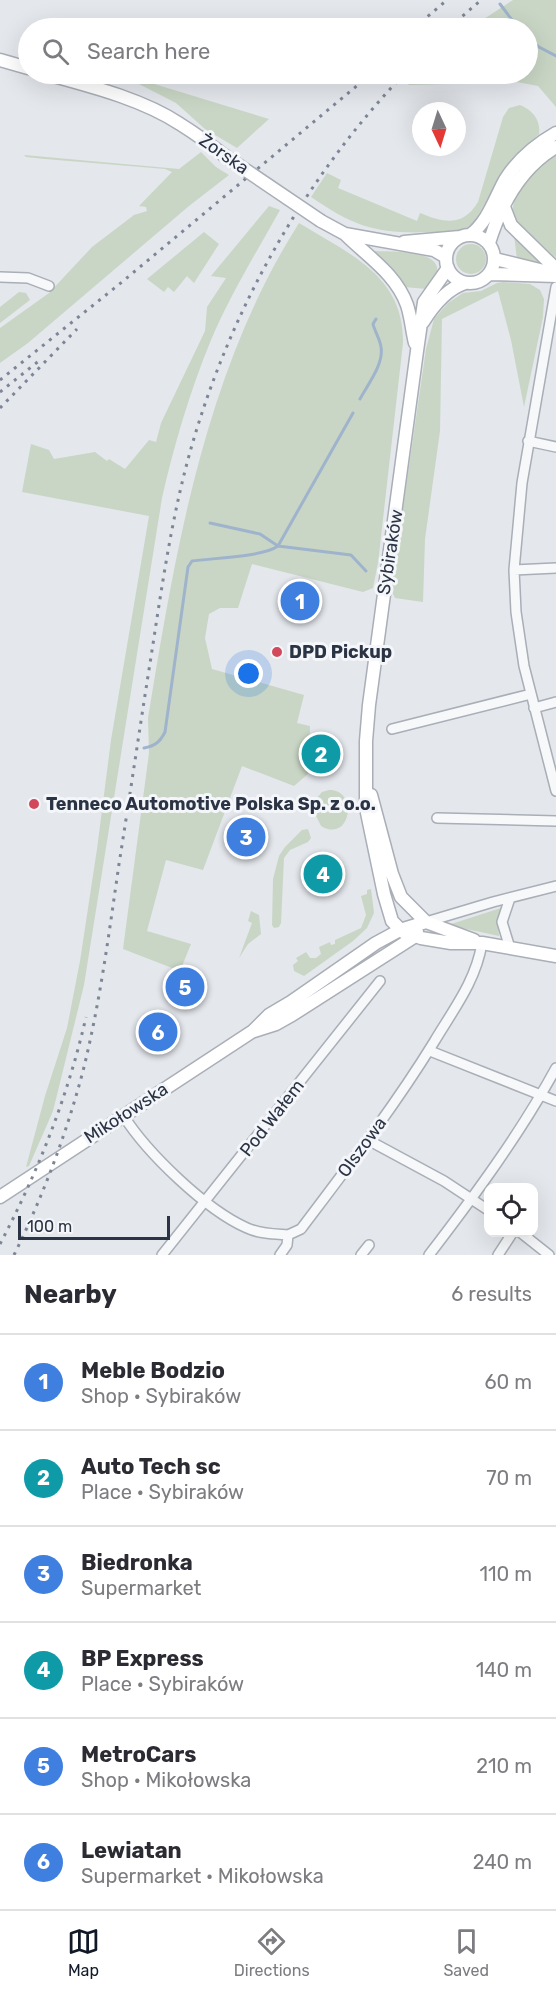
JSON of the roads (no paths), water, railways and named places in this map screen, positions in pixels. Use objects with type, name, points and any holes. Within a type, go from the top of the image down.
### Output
[{"type":"main road","points":[[0,60],[18,65]]},
{"type":"main road","name":"Żorska","points":[[81,84],[144,106],[179,123],[225,156],[345,234],[434,250],[447,262]]},
{"type":"main road","points":[[465,283],[454,278],[447,262],[450,246],[480,225],[519,161],[556,133]]},
{"type":"main road","points":[[489,243],[494,226],[529,166],[556,147]]},
{"type":"main road","points":[[504,207],[511,225],[556,269]]},
{"type":"main road","points":[[345,234],[387,272],[398,287],[408,309],[417,351]]},
{"type":"main road","points":[[465,236],[479,236],[489,243],[495,259],[490,274]]},
{"type":"main road","name":"Żorska","points":[[396,243],[465,236]]},
{"type":"main road","points":[[495,259],[537,268],[556,275]]},
{"type":"main road","name":"Sybiraków","points":[[400,930],[392,921],[388,911],[366,808],[369,713],[424,302],[447,262]]},
{"type":"main road","points":[[421,324],[437,303],[453,288],[465,283],[477,283],[490,274],[556,275]]},
{"type":"main road","name":"Sybiraków","points":[[367,780],[394,883],[401,897],[426,922]]},
{"type":"main road","points":[[426,922],[482,943]]},
{"type":"main road","name":"Mikołowska","points":[[0,1197],[253,1031],[269,1015],[370,947],[400,930],[426,922]]},
{"type":"main road","name":"Mikołowska","points":[[253,1031],[284,1020],[414,937],[426,922]]},
{"type":"main road","points":[[400,930],[414,937],[451,943],[482,943],[556,956]]},
{"type":"street","points":[[0,277],[28,278],[49,286]]},
{"type":"street","points":[[556,287],[528,441],[518,515],[514,570],[518,629],[534,708],[556,791]]},
{"type":"street","points":[[528,441],[556,447]]},
{"type":"street","points":[[514,570],[556,568]]},
{"type":"street","points":[[392,729],[531,694]]},
{"type":"street","points":[[534,708],[556,702]]},
{"type":"street","points":[[437,818],[556,820]]},
{"type":"street","name":"Mikołowska","points":[[426,922],[556,886]]},
{"type":"street","points":[[510,897],[502,922],[510,948]]},
{"type":"street","name":"Olszowa","points":[[280,1255],[287,1245],[288,1235],[301,1229],[368,1140],[430,1051],[474,973],[482,943]]},
{"type":"street","name":"Pod Wałem","points":[[162,1255],[380,981]]},
{"type":"street","points":[[430,1051],[556,1101]]},
{"type":"street","points":[[429,1255],[471,1199],[542,1094],[556,1068]]},
{"type":"street","points":[[123,1115],[145,1144],[181,1181],[206,1202],[248,1228],[258,1232],[288,1235]]},
{"type":"street","points":[[368,1140],[422,1168],[484,1207]]},
{"type":"street","points":[[498,1255],[510,1237]]},
{"type":"street","points":[[525,1237],[549,1255]]},
{"type":"street","points":[[361,1255],[369,1245]]},
{"type":"waterway","points":[[500,4],[510,18]]},
{"type":"waterway","points":[[538,46],[556,56]]},
{"type":"waterway","points":[[360,399],[375,374],[380,360],[380,344],[373,324],[376,319]]},
{"type":"waterway","points":[[144,748],[157,743],[165,732],[188,567],[192,561],[250,555],[278,546],[353,413]]},
{"type":"waterway","points":[[210,523],[260,534],[278,546],[351,555],[366,571]]},
{"type":"railway","points":[[426,18],[447,0]]},
{"type":"railway","points":[[460,18],[481,0]]},
{"type":"railway","points":[[0,380],[122,282],[359,84]]},
{"type":"railway","points":[[14,1255],[35,1210],[61,1142],[89,1045],[104,968],[168,550],[192,445],[228,343],[276,247],[335,156],[395,84]]},
{"type":"railway","points":[[0,408],[77,329]]},
{"type":"railway","points":[[0,392],[40,360]]},
{"type":"railway","points":[[0,1244],[27,1189],[61,1105],[86,1017]]},
{"type":"place","name":"Meble Bodzio","points":[[300,601]]},
{"type":"place","name":"DPD Pickup","points":[[277,652]]},
{"type":"place","name":"Auto Tech sc","points":[[321,754]]},
{"type":"place","name":"Tenneco Automotive Polska Sp. z o.o.","points":[[34,804]]},
{"type":"place","name":"Biedronka","points":[[246,837]]},
{"type":"place","name":"BP Express","points":[[323,874]]},
{"type":"place","name":"MetroCars","points":[[185,987]]},
{"type":"place","name":"Lewiatan","points":[[158,1032]]}]
